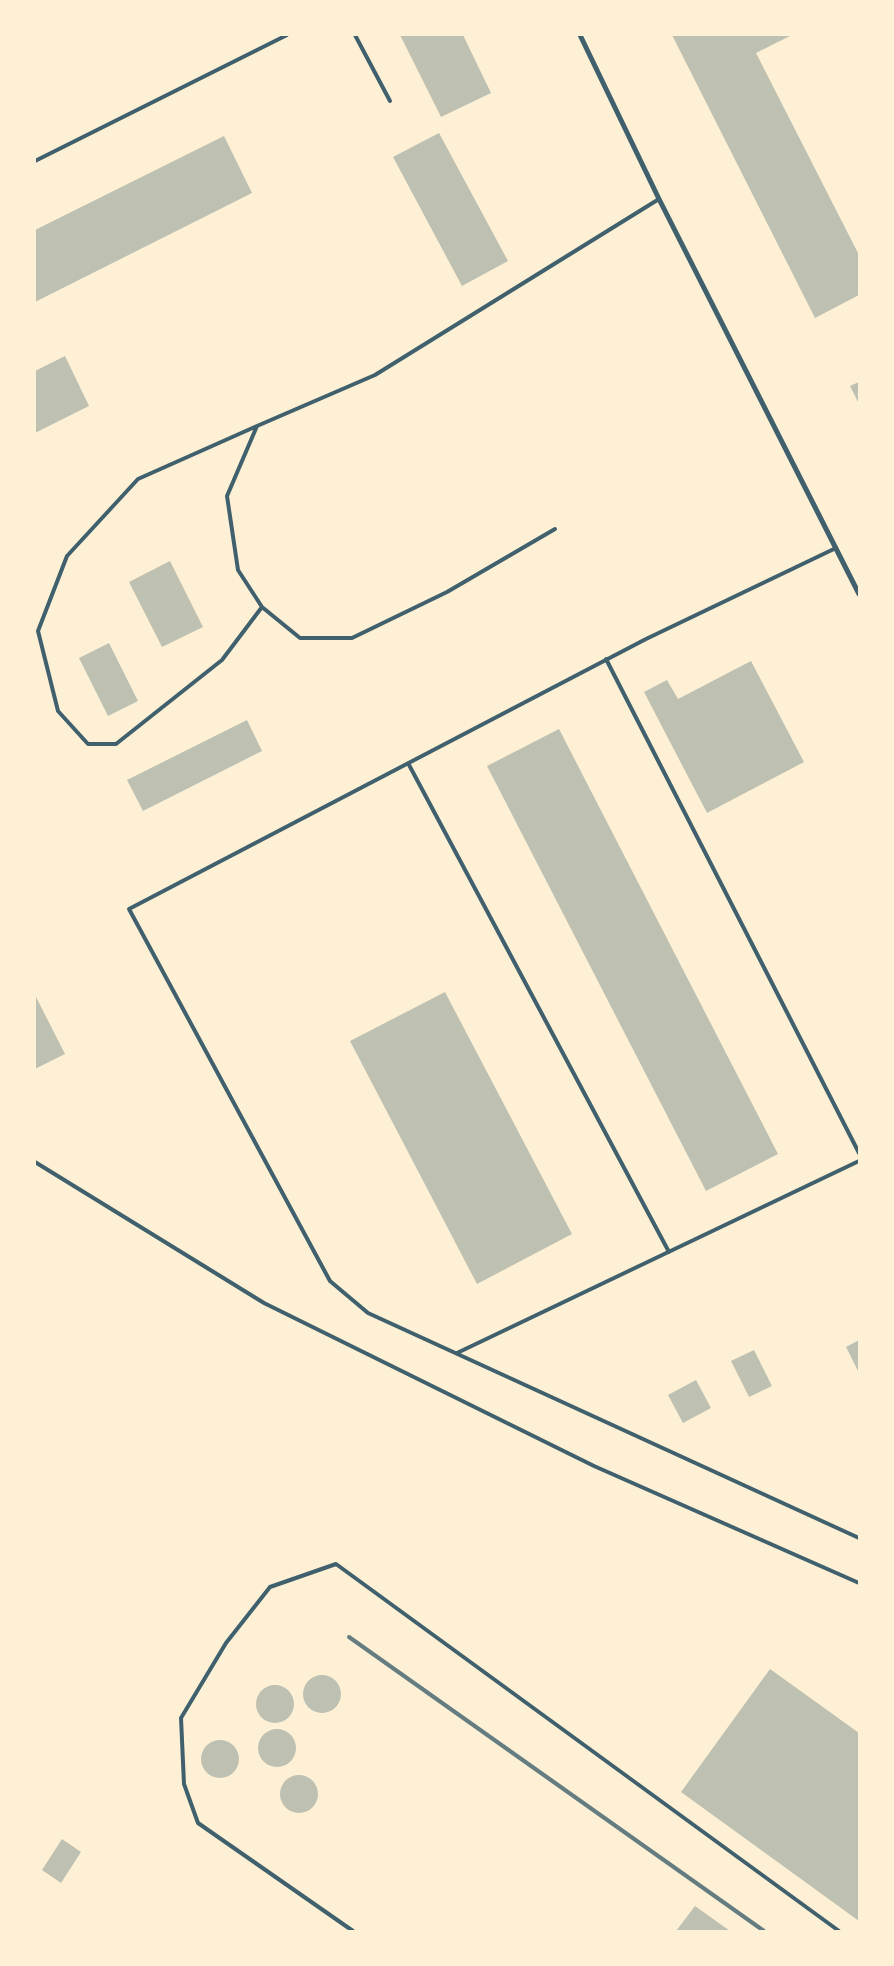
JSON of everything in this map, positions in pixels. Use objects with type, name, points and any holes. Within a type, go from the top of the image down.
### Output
[{"type":"street","points":[[580,35],[659,199],[859,594]]},
{"type":"lane","points":[[35,161],[287,35]]},
{"type":"lane","points":[[355,35],[390,101]]},
{"type":"lane","points":[[262,607],[222,660],[116,744],[88,744],[58,711],[38,631],[67,556],[138,479],[375,375],[659,199]]},
{"type":"lane","points":[[258,426],[227,496],[238,570],[262,607],[300,638],[352,638],[447,592],[555,529]]},
{"type":"lane","points":[[836,548],[606,659],[129,909],[330,1281],[368,1313],[859,1538]]},
{"type":"lane","points":[[606,659],[859,1153]]},
{"type":"lane","points":[[408,763],[670,1252]]},
{"type":"lane","points":[[35,1162],[273,1307],[594,1466],[859,1582]]},
{"type":"lane","points":[[456,1353],[859,1162]]},
{"type":"lane","points":[[353,1931],[198,1823],[184,1784],[181,1718],[226,1643],[270,1587],[336,1564],[839,1931]]},
{"type":"building","points":[[400,35],[463,35],[491,93],[441,117]]},
{"type":"building","points":[[672,35],[792,35],[756,53],[859,255],[859,295],[815,318]]},
{"type":"building","points":[[439,133],[508,261],[462,286],[393,157]]},
{"type":"building","points":[[224,136],[252,193],[35,302],[35,230]]},
{"type":"building","points":[[65,356],[89,406],[35,433],[35,371]]},
{"type":"building","points":[[859,382],[859,404],[850,386]]},
{"type":"building","points":[[170,561],[203,627],[162,647],[129,582]]},
{"type":"building","points":[[109,643],[138,701],[108,716],[79,658]]},
{"type":"building","points":[[751,661],[804,762],[707,813],[644,692],[667,680],[678,699]]},
{"type":"building","points":[[247,720],[262,751],[143,811],[127,780]]},
{"type":"building","points":[[559,729],[778,1154],[706,1191],[487,766]]},
{"type":"building","points":[[445,992],[572,1234],[477,1284],[350,1041]]},
{"type":"building","points":[[35,995],[65,1054],[35,1069]]},
{"type":"building","points":[[859,1340],[859,1373],[846,1347]]},
{"type":"building","points":[[754,1350],[772,1386],[749,1397],[731,1361]]},
{"type":"building","points":[[696,1380],[711,1408],[683,1423],[668,1395]]},
{"type":"building","points":[[770,1669],[859,1733],[859,1921],[681,1792]]},
{"type":"building","points":[[322,1675],[335,1681],[341,1694],[335,1707],[322,1713],[309,1707],[303,1694],[309,1681]]},
{"type":"building","points":[[275,1685],[288,1691],[294,1704],[288,1717],[275,1723],[262,1717],[256,1704],[262,1691]]},
{"type":"building","points":[[277,1729],[290,1735],[296,1748],[290,1761],[277,1767],[264,1761],[258,1748],[264,1735]]},
{"type":"building","points":[[220,1740],[233,1746],[239,1759],[233,1772],[220,1778],[207,1772],[201,1759],[207,1746]]},
{"type":"building","points":[[299,1775],[312,1781],[318,1794],[312,1807],[299,1813],[286,1807],[280,1794],[286,1781]]},
{"type":"building","points":[[62,1839],[81,1852],[61,1883],[42,1870]]},
{"type":"building","points":[[695,1906],[730,1931],[676,1931]]},
{"type":"railway","points":[[349,1637],[764,1931]]}]
